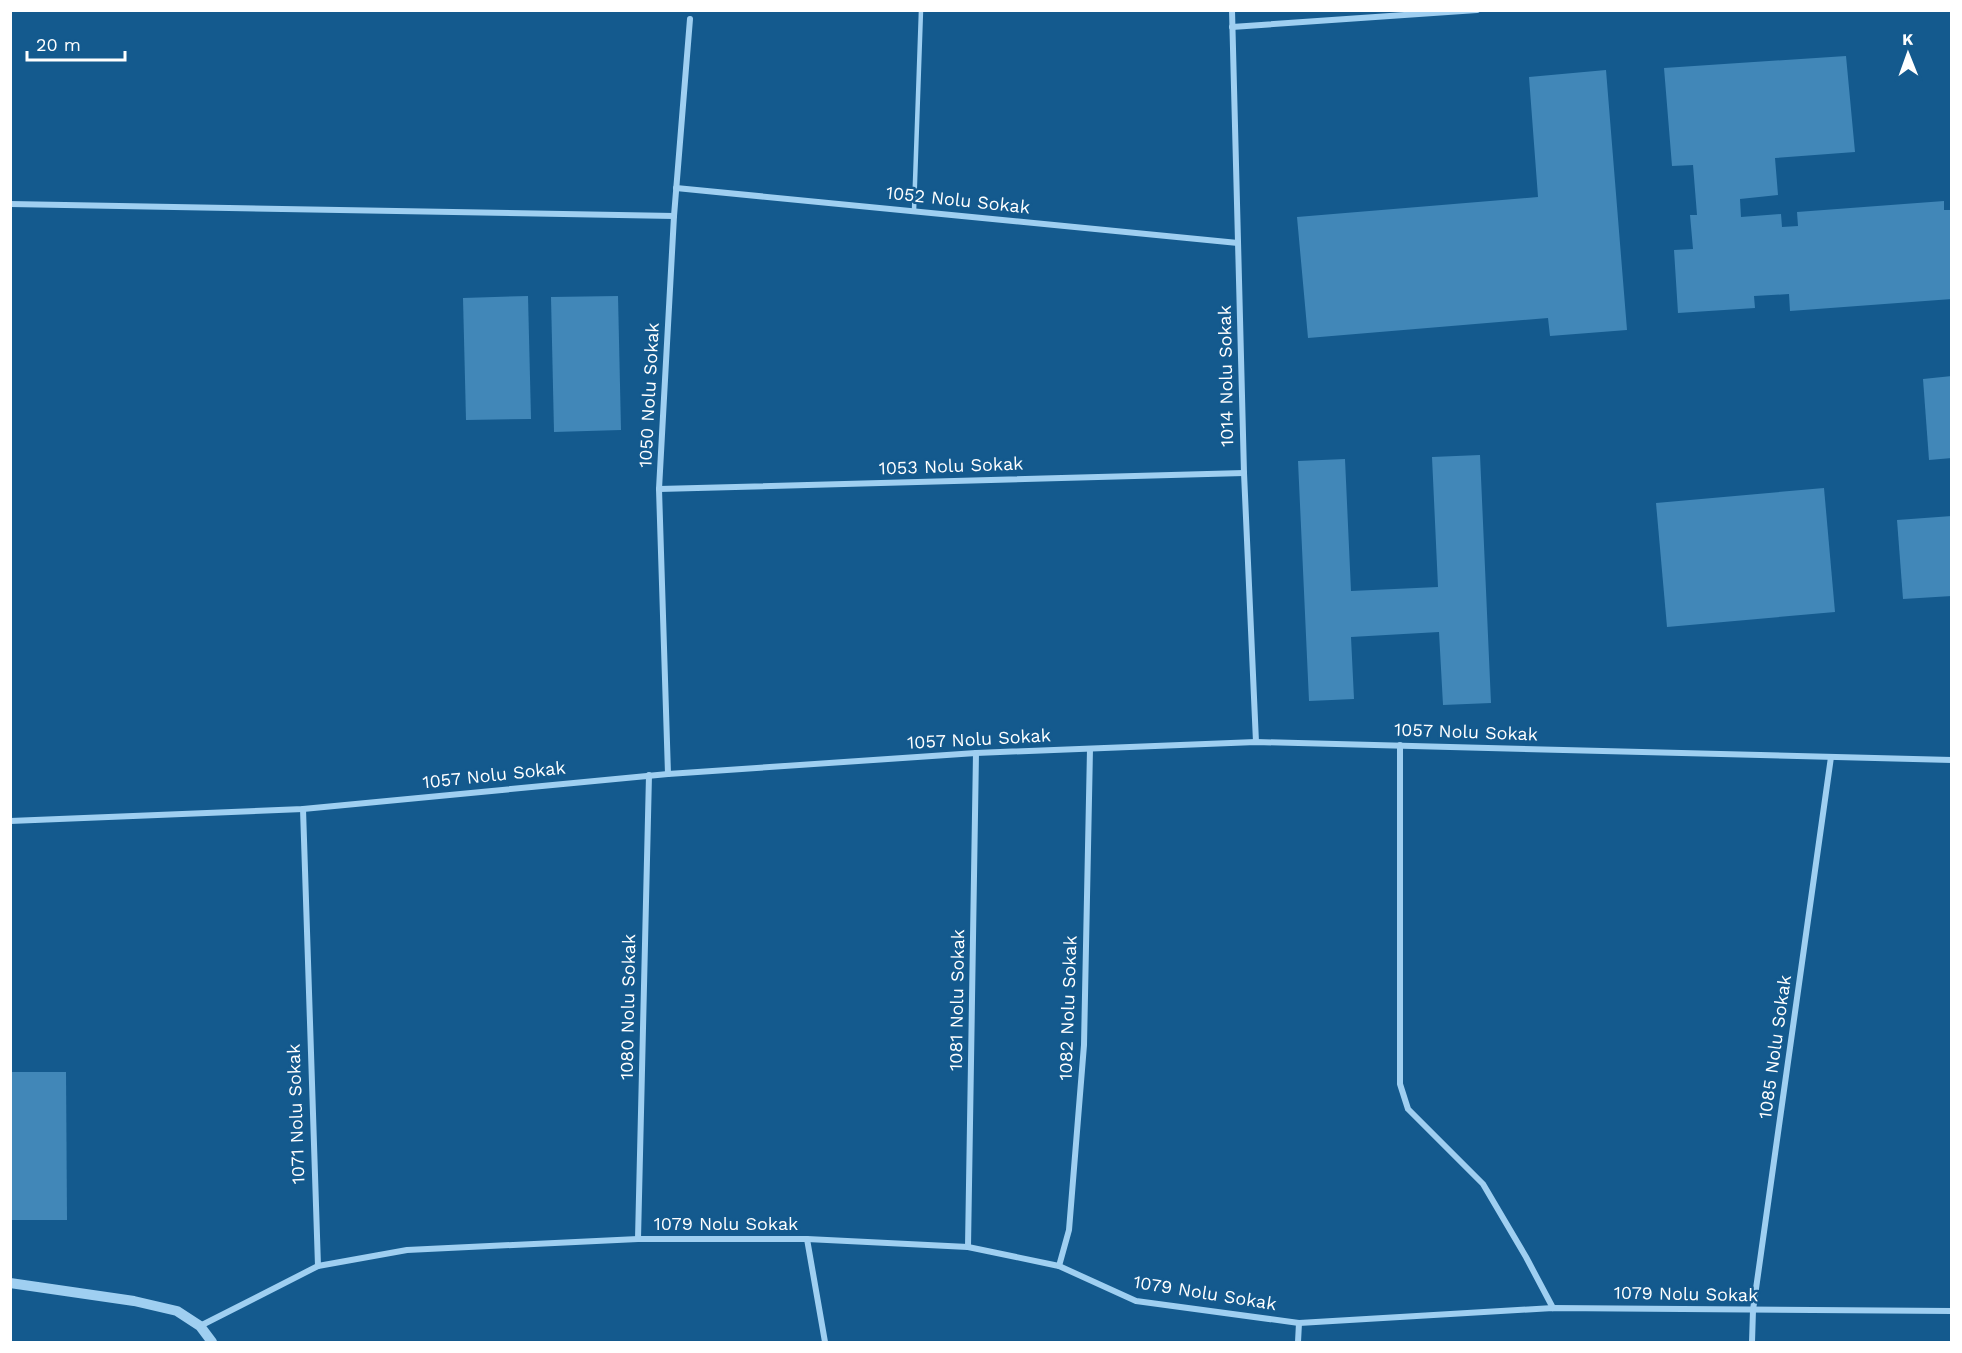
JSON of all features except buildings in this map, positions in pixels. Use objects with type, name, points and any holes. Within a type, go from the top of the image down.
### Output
[{"type":"street","name":"1014 Nolu Sokak","points":[[1232,10],[1244,473],[1256,741]]},
{"type":"street","points":[[1232,27],[1477,10]]},
{"type":"street","name":"1050 Nolu Sokak","points":[[668,774],[659,489],[674,216],[690,19]]},
{"type":"street","name":"1052 Nolu Sokak","points":[[676,188],[1238,243]]},
{"type":"street","points":[[10,204],[674,216]]},
{"type":"street","name":"1053 Nolu Sokak","points":[[659,489],[1244,473]]},
{"type":"street","name":"1057 Nolu Sokak","points":[[10,821],[303,809],[649,775],[976,753],[1256,741],[1952,760]]},
{"type":"street","points":[[1400,745],[1400,1084],[1408,1109],[1484,1184],[1553,1308]]},
{"type":"street","name":"1082 Nolu Sokak","points":[[1059,1266],[1069,1230],[1084,1045],[1090,749]]},
{"type":"street","name":"1081 Nolu Sokak","points":[[968,1247],[976,753]]},
{"type":"street","name":"1085 Nolu Sokak","points":[[1752,1342],[1752,1310],[1831,757]]},
{"type":"street","name":"1080 Nolu Sokak","points":[[638,1239],[649,775]]},
{"type":"street","name":"1071 Nolu Sokak","points":[[303,809],[318,1266]]},
{"type":"street","name":"1079 Nolu Sokak","points":[[318,1266],[407,1250],[638,1239],[807,1239],[968,1247],[1059,1266],[1136,1300],[1299,1323],[1553,1308],[1952,1311]]},
{"type":"street","points":[[807,1239],[825,1342]]},
{"type":"street","points":[[201,1326],[318,1266]]},
{"type":"street","points":[[10,1283],[134,1301],[177,1311],[201,1326],[212,1342]]},
{"type":"street","points":[[1298,1342],[1299,1323]]},
{"type":"lane","points":[[914,211],[921,10]]}]
